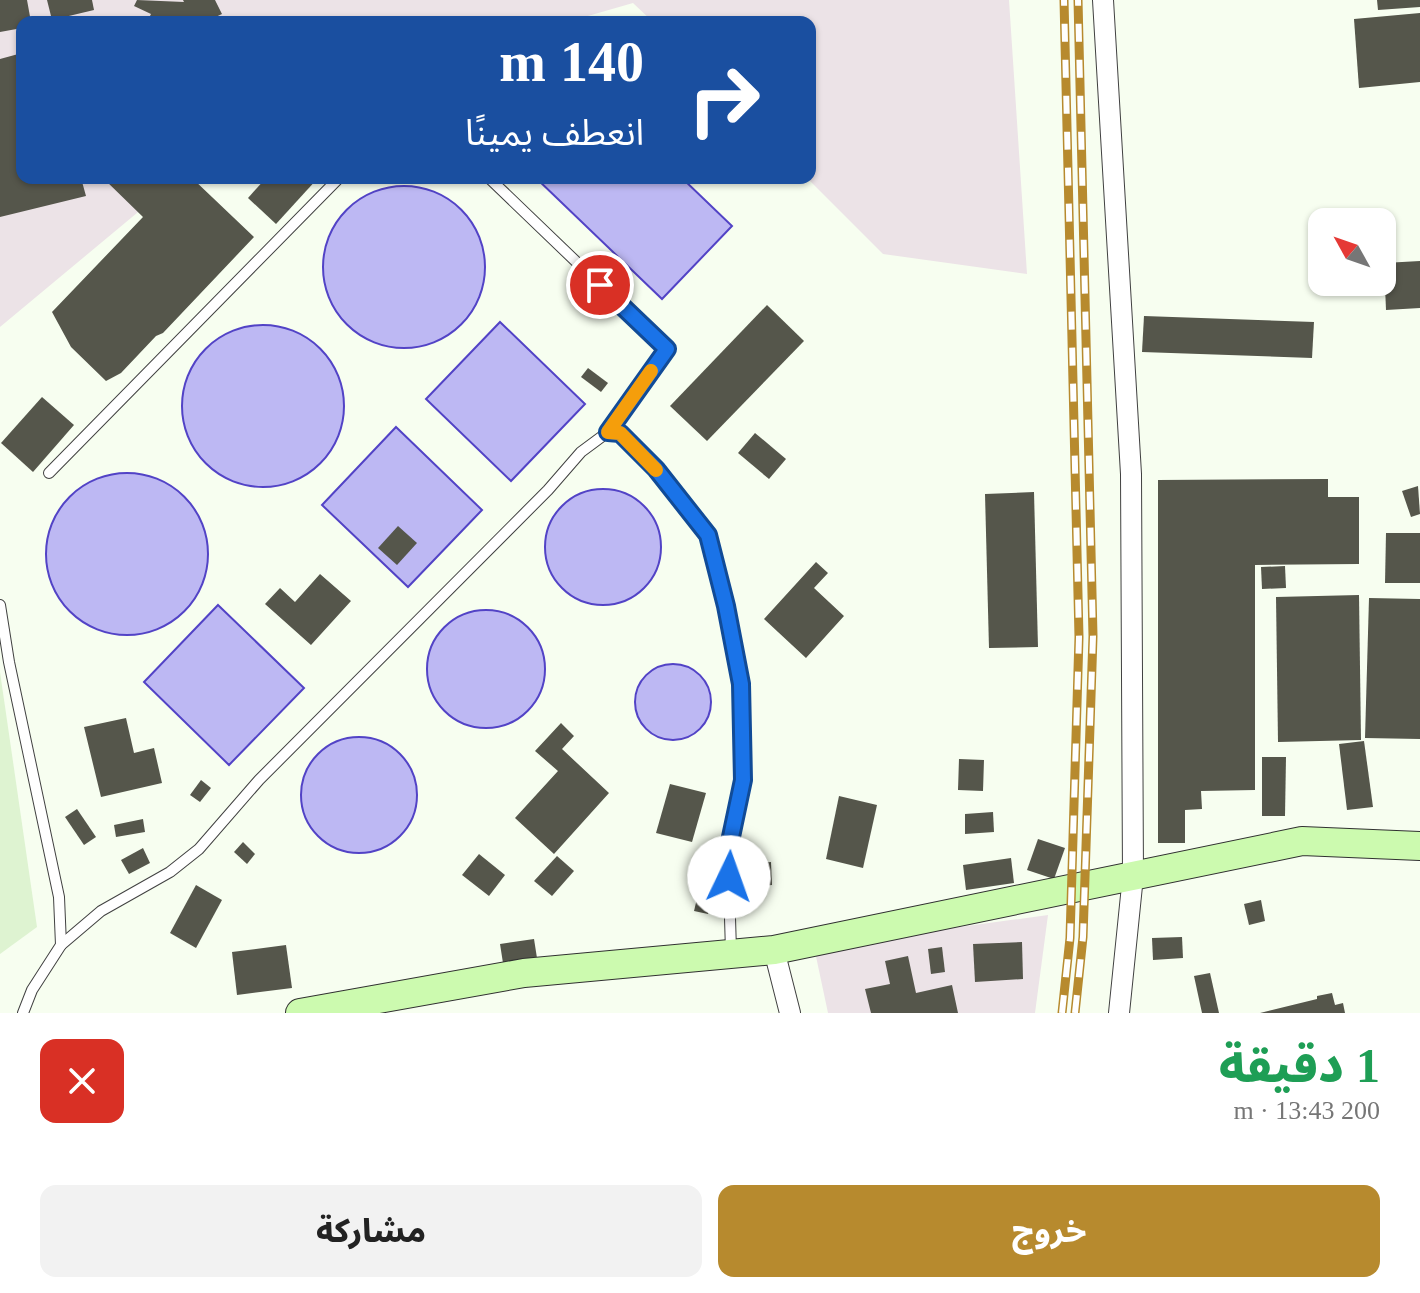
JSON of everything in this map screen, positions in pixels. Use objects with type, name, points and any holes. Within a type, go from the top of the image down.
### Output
[{"type":"street","points":[[1103,0],[1131,474],[1133,876],[1119,1013]]},
{"type":"street","points":[[300,1013],[524,973],[774,950],[1302,841],[1420,846]]},
{"type":"street","points":[[774,950],[790,1013]]},
{"type":"lane","points":[[49,473],[333,184]]},
{"type":"lane","points":[[23,1013],[32,990],[61,945],[101,911],[170,872],[199,849],[259,780],[548,490],[581,452],[608,432],[667,349],[495,184]]},
{"type":"lane","points":[[608,432],[620,433],[656,469],[708,535],[726,606],[741,684],[743,780],[728,851],[731,954]]},
{"type":"lane","points":[[0,605],[9,662],[59,897],[61,945]]},
{"type":"shaded area","points":[[0,0],[1009,0],[1027,274],[883,254],[813,184],[816,184],[816,16],[647,16],[633,3],[588,16],[16,16],[16,184],[172,184],[0,327]]},
{"type":"shaded area","points":[[542,184],[688,184],[732,226],[662,299]]},
{"type":"shaded area","points":[[404,186],[435,192],[461,210],[479,236],[485,267],[479,298],[461,324],[435,342],[404,348],[373,342],[347,324],[329,298],[323,267],[329,236],[347,210],[373,192]]},
{"type":"shaded area","points":[[500,322],[585,404],[511,481],[426,399]]},
{"type":"shaded area","points":[[263,325],[294,331],[320,349],[338,375],[344,406],[338,437],[320,463],[294,481],[263,487],[232,481],[206,463],[188,437],[182,406],[188,375],[206,349],[232,331]]},
{"type":"shaded area","points":[[396,427],[482,510],[408,587],[322,505]]},
{"type":"shaded area","points":[[127,473],[158,479],[184,497],[202,523],[208,554],[202,585],[184,611],[158,629],[127,635],[96,629],[70,611],[52,585],[46,554],[52,523],[70,497],[96,479]]},
{"type":"shaded area","points":[[603,489],[625,493],[644,506],[657,525],[661,547],[657,569],[644,588],[625,601],[603,605],[581,601],[562,588],[549,569],[545,547],[549,525],[562,506],[581,493]]},
{"type":"shaded area","points":[[218,605],[304,688],[229,765],[144,682]]},
{"type":"shaded area","points":[[486,610],[519,620],[535,636],[545,669],[535,702],[519,718],[486,728],[453,718],[437,702],[427,669],[437,636],[453,620]]},
{"type":"shaded area","points":[[681,664],[694,670],[705,681],[711,702],[709,717],[694,734],[681,740],[665,740],[652,734],[637,717],[635,694],[641,681],[658,666]]},
{"type":"shaded area","points":[[359,737],[381,741],[400,754],[413,773],[417,795],[413,817],[400,836],[381,849],[359,853],[337,849],[318,836],[305,817],[301,795],[305,773],[318,754],[337,741]]},
{"type":"shaded area","points":[[1048,915],[1035,1013],[828,1013],[814,947]]},
{"type":"green space","points":[[0,672],[37,927],[0,954]]},
{"type":"building","points":[[0,0],[27,0],[30,16],[16,16],[16,29],[0,32]]},
{"type":"building","points":[[47,0],[92,0],[94,10],[69,16],[51,16]]},
{"type":"building","points":[[137,0],[215,0],[222,14],[150,16],[134,6]]},
{"type":"building","points":[[1377,0],[1420,0],[1420,7],[1378,10]]},
{"type":"building","points":[[1420,13],[1420,82],[1359,88],[1354,19]]},
{"type":"building","points":[[16,55],[16,184],[83,184],[86,196],[0,217],[0,59]]},
{"type":"building","points":[[109,184],[198,184],[254,237],[163,333],[156,336],[121,373],[106,381],[71,347],[52,312],[143,217]]},
{"type":"building","points":[[261,184],[313,184],[276,224],[248,198]]},
{"type":"building","points":[[1420,261],[1420,308],[1386,310],[1385,296],[1396,296],[1396,262]]},
{"type":"building","points":[[767,305],[804,341],[707,441],[670,406]]},
{"type":"building","points":[[1144,316],[1314,322],[1312,358],[1142,352]]},
{"type":"building","points":[[588,368],[608,383],[601,392],[581,377]]},
{"type":"building","points":[[42,397],[74,425],[33,472],[1,443]]},
{"type":"building","points":[[755,433],[786,459],[769,479],[738,453]]},
{"type":"building","points":[[1328,479],[1328,497],[1359,497],[1359,564],[1255,565],[1255,790],[1201,791],[1202,809],[1185,810],[1185,843],[1158,843],[1158,480]]},
{"type":"building","points":[[1418,486],[1420,514],[1411,517],[1402,491]]},
{"type":"building","points":[[1034,492],[1038,647],[989,648],[985,494]]},
{"type":"building","points":[[398,526],[417,543],[397,565],[378,548]]},
{"type":"building","points":[[1386,533],[1420,533],[1420,583],[1385,583]]},
{"type":"building","points":[[816,562],[828,573],[814,588],[844,616],[806,658],[764,619]]},
{"type":"building","points":[[1285,566],[1286,588],[1262,589],[1261,567]]},
{"type":"building","points":[[320,574],[351,601],[311,645],[265,604],[280,588],[295,602]]},
{"type":"building","points":[[1359,595],[1361,740],[1278,742],[1276,597]]},
{"type":"building","points":[[1369,598],[1420,599],[1420,739],[1365,738]]},
{"type":"building","points":[[126,718],[134,753],[154,748],[162,783],[101,797],[84,727]]},
{"type":"building","points":[[561,723],[574,736],[562,749],[609,793],[554,854],[515,818],[558,771],[535,751]]},
{"type":"building","points":[[1364,741],[1373,807],[1347,810],[1339,744]]},
{"type":"building","points":[[1262,757],[1286,757],[1285,816],[1262,816]]},
{"type":"building","points":[[959,759],[984,760],[983,791],[958,790]]},
{"type":"building","points":[[201,780],[211,788],[200,802],[190,795]]},
{"type":"building","points":[[670,784],[706,793],[692,842],[656,833]]},
{"type":"building","points":[[839,796],[877,805],[863,868],[826,859]]},
{"type":"building","points":[[77,809],[96,837],[84,845],[65,817]]},
{"type":"building","points":[[993,812],[994,832],[965,834],[965,814]]},
{"type":"building","points":[[143,819],[145,832],[116,837],[114,825]]},
{"type":"building","points":[[1038,839],[1065,848],[1054,879],[1027,870]]},
{"type":"building","points":[[243,842],[255,854],[247,864],[234,852]]},
{"type":"building","points":[[143,848],[150,863],[129,874],[121,860]]},
{"type":"building","points":[[479,854],[505,875],[489,896],[462,875]]},
{"type":"building","points":[[557,856],[574,871],[552,896],[534,881]]},
{"type":"building","points":[[1011,858],[1014,883],[966,890],[963,865]]},
{"type":"building","points":[[771,862],[772,885],[751,887],[750,864]]},
{"type":"building","points":[[196,885],[222,900],[196,948],[170,933]]},
{"type":"building","points":[[700,886],[714,889],[708,914],[694,911]]},
{"type":"building","points":[[1261,900],[1265,921],[1249,925],[1244,904]]},
{"type":"building","points":[[1182,937],[1183,958],[1153,960],[1152,938]]},
{"type":"building","points":[[534,939],[537,958],[503,963],[500,944]]},
{"type":"building","points":[[1022,942],[1023,979],[975,982],[973,944]]},
{"type":"building","points":[[286,945],[292,988],[237,995],[232,952]]},
{"type":"building","points":[[942,947],[945,972],[931,974],[928,949]]},
{"type":"building","points":[[908,956],[916,993],[952,985],[958,1013],[871,1013],[865,989],[890,984],[885,961]]},
{"type":"building","points":[[1210,973],[1219,1013],[1202,1013],[1194,976]]},
{"type":"building","points":[[1332,993],[1335,1005],[1343,1003],[1345,1013],[1260,1013],[1317,999],[1317,996]]},
{"type":"railway","points":[[1062,1013],[1070,938],[1079,637],[1064,0]]},
{"type":"railway","points":[[1075,1013],[1083,937],[1093,636],[1078,0]]},
{"type":"slow traffic","points":[[651,371],[608,432],[620,433],[656,470]]},
{"type":"route","points":[[600,285],[667,349],[608,432],[620,433],[656,469],[708,535],[726,606],[741,684],[743,780],[728,851],[729,877]]}]
